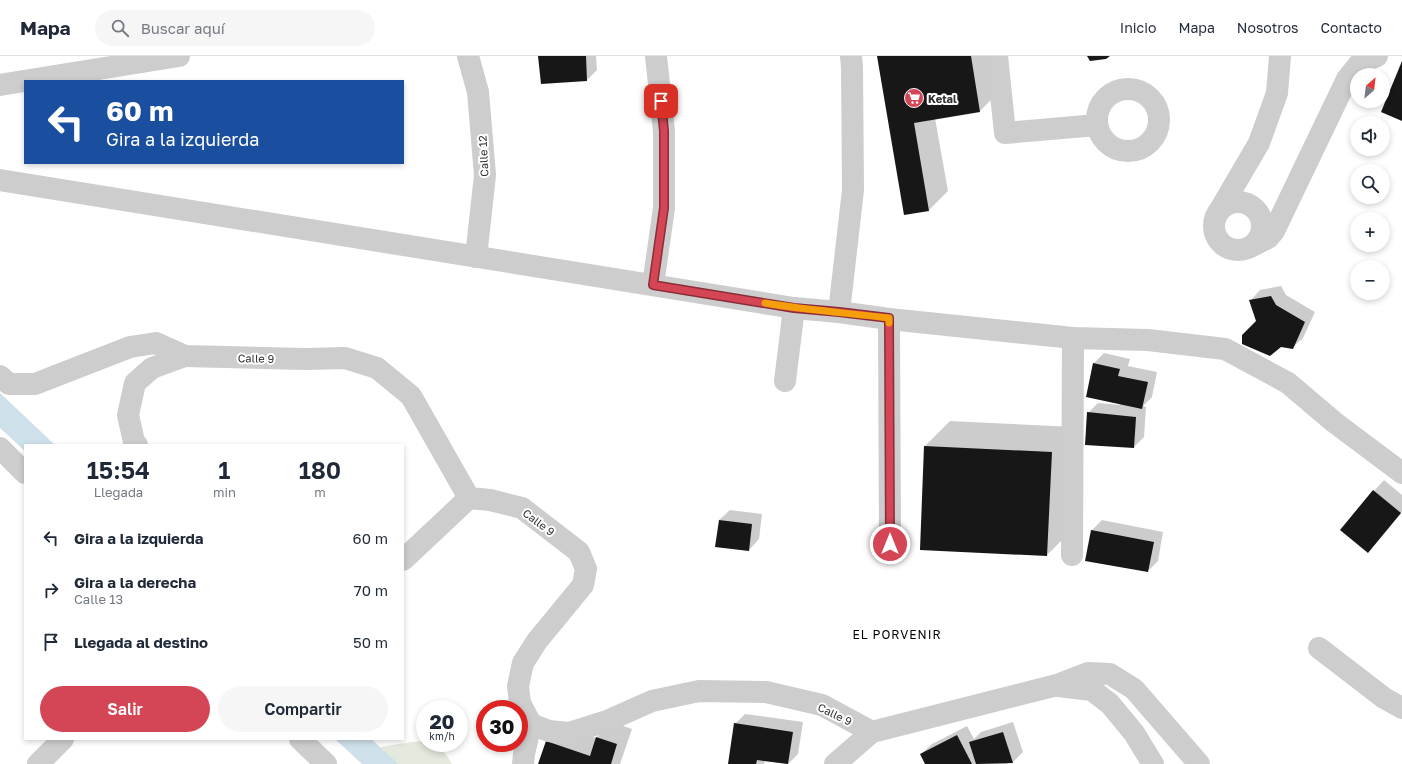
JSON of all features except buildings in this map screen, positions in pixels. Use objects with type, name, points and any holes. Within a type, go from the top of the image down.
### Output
[{"type":"street","points":[[31,80],[179,56]]},
{"type":"street","name":"Calle 12","points":[[468,56],[478,92],[485,175],[476,257]]},
{"type":"street","points":[[653,285],[664,208],[664,131],[656,56]]},
{"type":"street","points":[[839,312],[853,190],[851,56]]},
{"type":"street","points":[[997,56],[1005,133],[1097,125]]},
{"type":"street","points":[[1280,56],[1277,93],[1260,143],[1215,220],[1214,228],[1216,236],[1227,247],[1235,250],[1250,247],[1268,238],[1274,231],[1347,79],[1360,63],[1377,56]]},
{"type":"street","points":[[0,85],[24,81]]},
{"type":"street","points":[[1240,177],[1240,194],[1249,205],[1258,212],[1261,219],[1261,235],[1250,247]]},
{"type":"street","points":[[0,180],[794,308],[1073,338],[1148,340],[1225,349],[1288,383],[1334,422],[1402,473]]},
{"type":"street","points":[[1218,213],[1230,204],[1237,202],[1266,210],[1275,209],[1287,202]]},
{"type":"street","points":[[785,381],[794,308]]},
{"type":"street","points":[[889,318],[890,544]]},
{"type":"street","points":[[1072,555],[1073,338]]},
{"type":"street","name":"Calle 9","points":[[0,376],[9,384],[35,384],[130,346],[156,343],[185,356],[306,359],[345,358],[377,368],[411,396],[469,498],[490,500],[522,508],[579,552],[586,569],[583,585],[537,641],[523,663],[518,686],[518,700]]},
{"type":"street","points":[[136,444],[134,442],[128,415],[136,383],[152,368],[185,356]]},
{"type":"street","points":[[0,448],[24,472]]},
{"type":"street","points":[[404,559],[469,498]]},
{"type":"street","points":[[1319,648],[1384,698],[1402,708]]},
{"type":"street","points":[[835,764],[872,732],[1057,685],[1088,673],[1110,674],[1134,689],[1199,764]]},
{"type":"street","points":[[1057,685],[1092,690],[1110,704],[1134,733],[1153,764]]},
{"type":"street","name":"Calle 9","points":[[528,720],[531,724],[549,731],[569,732],[607,721],[652,701],[692,692],[766,692],[822,705],[872,732]]},
{"type":"street","points":[[523,764],[531,724]]},
{"type":"street","points":[[38,764],[62,740]]},
{"type":"street","points":[[301,740],[326,764]]},
{"type":"shaded area","points":[[0,393],[54,444],[24,444],[24,450],[0,428]]},
{"type":"shaded area","points":[[336,740],[372,740],[399,764],[362,764]]},
{"type":"shaded area","points":[[416,742],[416,752],[443,752],[452,764],[399,764],[380,747]]},
{"type":"slow traffic","points":[[765,303],[794,308],[889,318],[889,323]]},
{"type":"place","name":"Ketal","points":[[914,98]]},
{"type":"district","name":"EL PORVENIR","points":[[897,634]]},
{"type":"route","points":[[661,101],[664,131],[664,208],[653,285],[794,308],[889,318],[890,544]]}]
